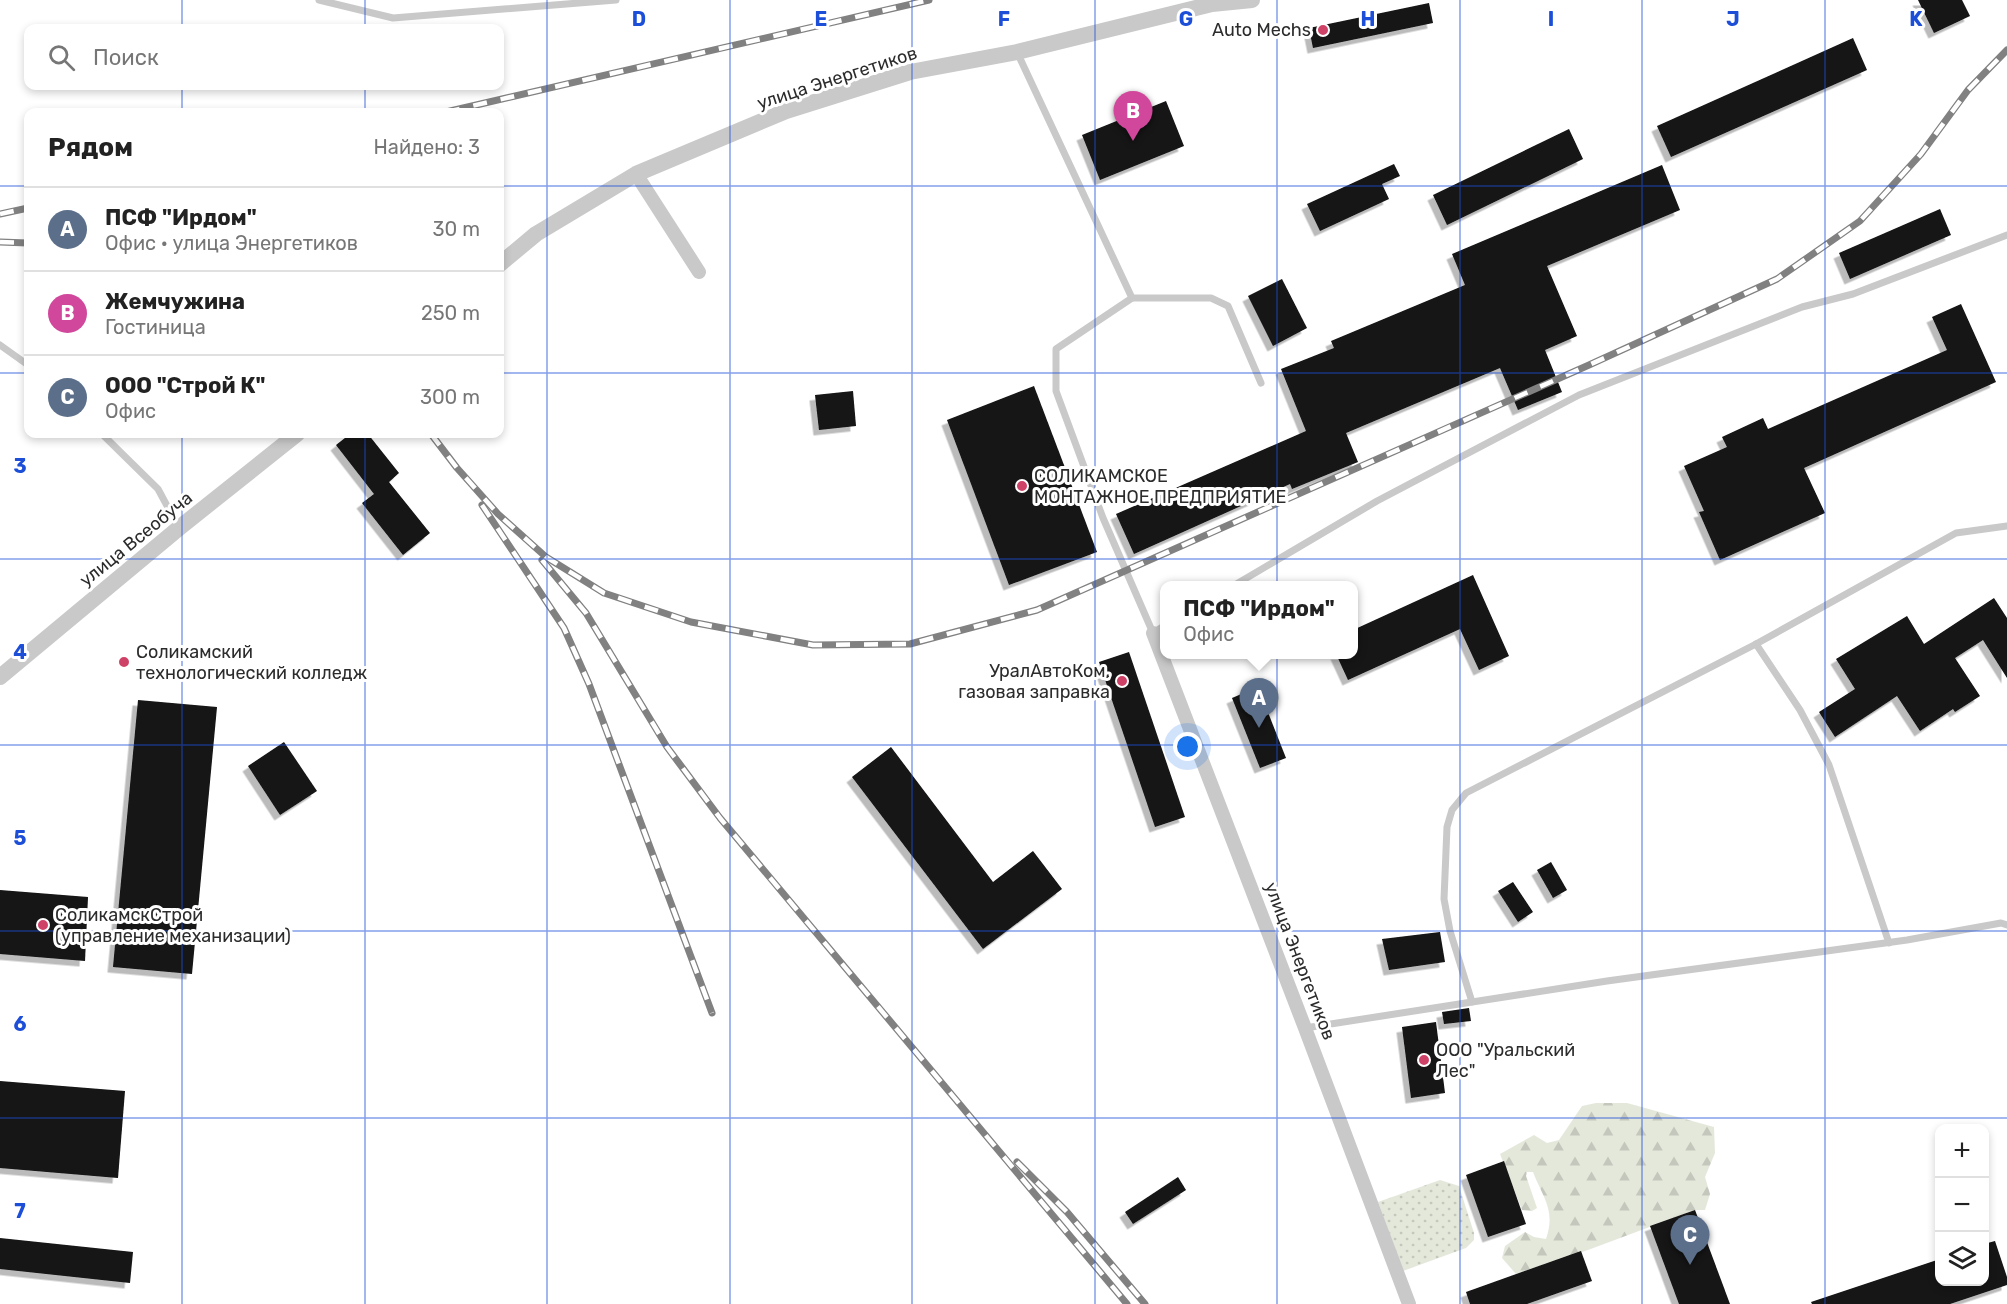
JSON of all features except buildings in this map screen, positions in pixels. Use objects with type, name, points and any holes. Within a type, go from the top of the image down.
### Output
[{"type":"street","name":"улица Энергетиков","points":[[504,261],[536,234],[636,174],[786,111],[910,72],[1017,52],[1212,4],[1252,0]]},
{"type":"street","points":[[636,174],[699,272]]},
{"type":"street","name":"улица Всеобуча","points":[[0,677],[179,528],[292,438]]},
{"type":"street","name":"улица Энергетиков","points":[[1170,659],[1409,1304]]},
{"type":"lane","points":[[319,0],[393,18],[616,0]]},
{"type":"lane","points":[[1017,52],[1132,298]]},
{"type":"lane","points":[[1240,581],[1377,501],[1580,395],[1802,307],[1853,294],[2007,235]]},
{"type":"lane","points":[[1159,630],[1103,518],[1056,392],[1056,349],[1132,298],[1211,298],[1228,306],[1261,383]]},
{"type":"lane","points":[[0,345],[24,362]]},
{"type":"lane","points":[[106,438],[158,489],[179,528]]},
{"type":"lane","points":[[1472,1002],[1450,931],[1444,899],[1447,828],[1452,810],[1466,793],[1756,644],[1956,533],[2007,526]]},
{"type":"lane","points":[[1756,644],[1800,710],[1828,765],[1889,943]]},
{"type":"lane","points":[[1305,1028],[1608,981],[1889,943],[2001,923],[2007,926]]},
{"type":"green space","points":[[1596,1103],[1627,1103],[1714,1127],[1715,1153],[1705,1177],[1710,1194],[1705,1210],[1695,1210],[1516,1274],[1502,1258],[1505,1246],[1525,1232],[1534,1237],[1546,1239],[1550,1220],[1549,1212],[1533,1172],[1527,1172],[1526,1176],[1537,1208],[1532,1211],[1522,1210],[1500,1154],[1534,1135],[1547,1143],[1559,1140],[1582,1106]]},
{"type":"green space","points":[[1440,1180],[1459,1186],[1474,1233],[1474,1240],[1466,1248],[1403,1271],[1378,1202]]},
{"type":"railway","points":[[463,108],[929,0]]},
{"type":"railway","points":[[434,438],[498,514],[546,557],[604,593],[691,622],[813,645],[910,644],[1037,610],[1777,279],[1860,221],[1921,154],[1968,90],[2007,50]]},
{"type":"railway","points":[[0,214],[24,209]]},
{"type":"railway","points":[[0,242],[24,243]]},
{"type":"railway","points":[[482,505],[564,628],[589,684],[712,1013]]},
{"type":"railway","points":[[542,560],[586,613],[667,747],[720,818],[1127,1304]]},
{"type":"railway","points":[[1017,1162],[1067,1212],[1145,1304]]},
{"type":"place","name":"Auto Mechs","points":[[1323,30]]},
{"type":"place","name":"Жемчужина","points":[[1133,141]]},
{"type":"place","name":"СОЛИКАМСКОЕ МОНТАЖНОЕ ПРЕДПРИЯТИЕ","points":[[1022,486]]},
{"type":"place","name":"Соликамский технологический колледж","points":[[124,662]]},
{"type":"place","name":"УралАвтоКом, газовая заправка","points":[[1122,681]]},
{"type":"place","name":"ПСФ \"Ирдом\"","points":[[1259,728]]},
{"type":"place","name":"СоликамскСтрой (управление механизации)","points":[[43,925]]},
{"type":"place","name":"ООО \"Уральский Лес\"","points":[[1424,1060]]},
{"type":"place","name":"ООО \"Строй К\"","points":[[1690,1265]]}]
